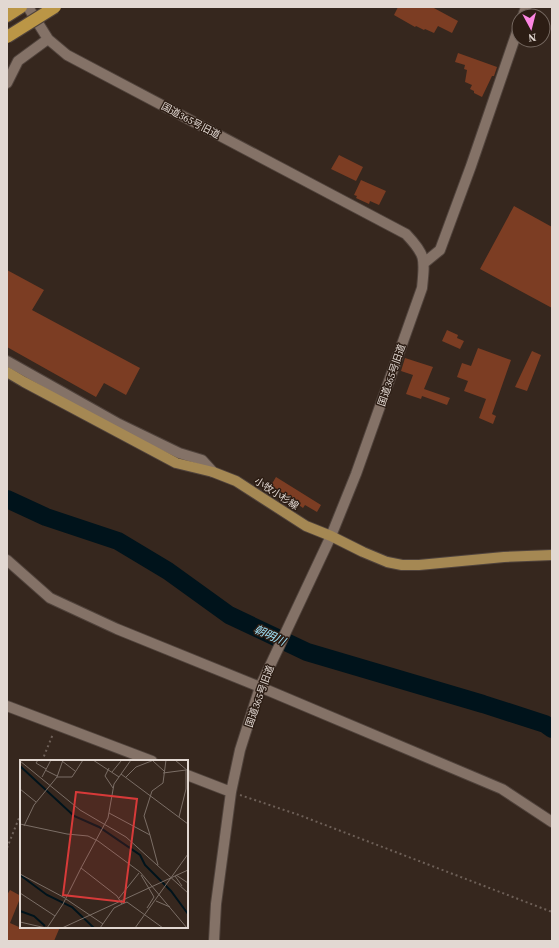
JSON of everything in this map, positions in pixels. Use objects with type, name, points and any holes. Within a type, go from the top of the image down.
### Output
[{"type":"highway","points":[[7,16],[21,7]]},
{"type":"highway","points":[[7,37],[55,7]]},
{"type":"main road","name":"小牧小杉線","points":[[7,372],[176,463],[213,472],[236,481],[329,540],[387,562],[402,565],[419,565],[504,557],[552,555]]},
{"type":"street","name":"国道365号旧道","points":[[28,7],[48,38],[68,55],[406,234],[418,248],[424,263],[422,288],[356,474],[329,540],[262,683],[240,750],[232,792],[216,904],[214,941]]},
{"type":"street","points":[[7,83],[18,62],[48,38]]},
{"type":"street","points":[[424,263],[440,250],[471,166],[511,48]]},
{"type":"street","points":[[7,361],[119,424],[179,453],[202,460],[213,472]]},
{"type":"street","points":[[7,560],[50,598],[117,629],[262,683],[502,789],[552,822]]},
{"type":"street","points":[[7,706],[149,760]]},
{"type":"street","points":[[188,775],[232,792]]},
{"type":"path","points":[[42,760],[57,724]]},
{"type":"path","points":[[232,792],[299,815],[552,912]]},
{"type":"path","points":[[7,848],[20,816]]},
{"type":"building","points":[[398,7],[432,7],[458,21],[452,33],[438,26],[434,33],[416,26],[415,27],[394,15]]},
{"type":"building","points":[[458,53],[497,67],[494,76],[492,76],[482,97],[470,89],[472,85],[465,82],[467,70],[464,69],[465,65],[455,62]]},
{"type":"building","points":[[339,155],[363,167],[356,181],[331,169]]},
{"type":"building","points":[[361,180],[386,191],[379,205],[370,201],[369,204],[356,198],[357,196],[354,195]]},
{"type":"building","points":[[514,206],[552,227],[552,308],[480,269]]},
{"type":"building","points":[[7,270],[44,290],[32,310],[140,368],[126,395],[104,383],[96,397],[7,347]]},
{"type":"building","points":[[447,330],[458,335],[457,338],[464,341],[460,349],[442,341]]},
{"type":"building","points":[[478,348],[511,360],[492,414],[496,416],[493,424],[479,418],[486,399],[464,391],[468,381],[457,377],[462,363],[471,366]]},
{"type":"building","points":[[532,351],[541,355],[527,391],[515,387]]},
{"type":"building","points":[[405,358],[433,367],[424,389],[450,398],[447,405],[422,396],[421,399],[406,394],[413,375],[401,371]]},
{"type":"building","points":[[276,477],[321,505],[317,512],[305,505],[303,508],[292,500],[291,502],[271,489],[272,488],[270,487]]},
{"type":"building","points":[[10,890],[20,895],[10,923],[20,928],[60,928],[54,941],[7,941],[7,895]]},
{"type":"waterway","name":"朝明川","points":[[7,499],[46,517],[118,541],[168,571],[229,615],[307,652],[483,704],[545,724],[552,729]]}]
